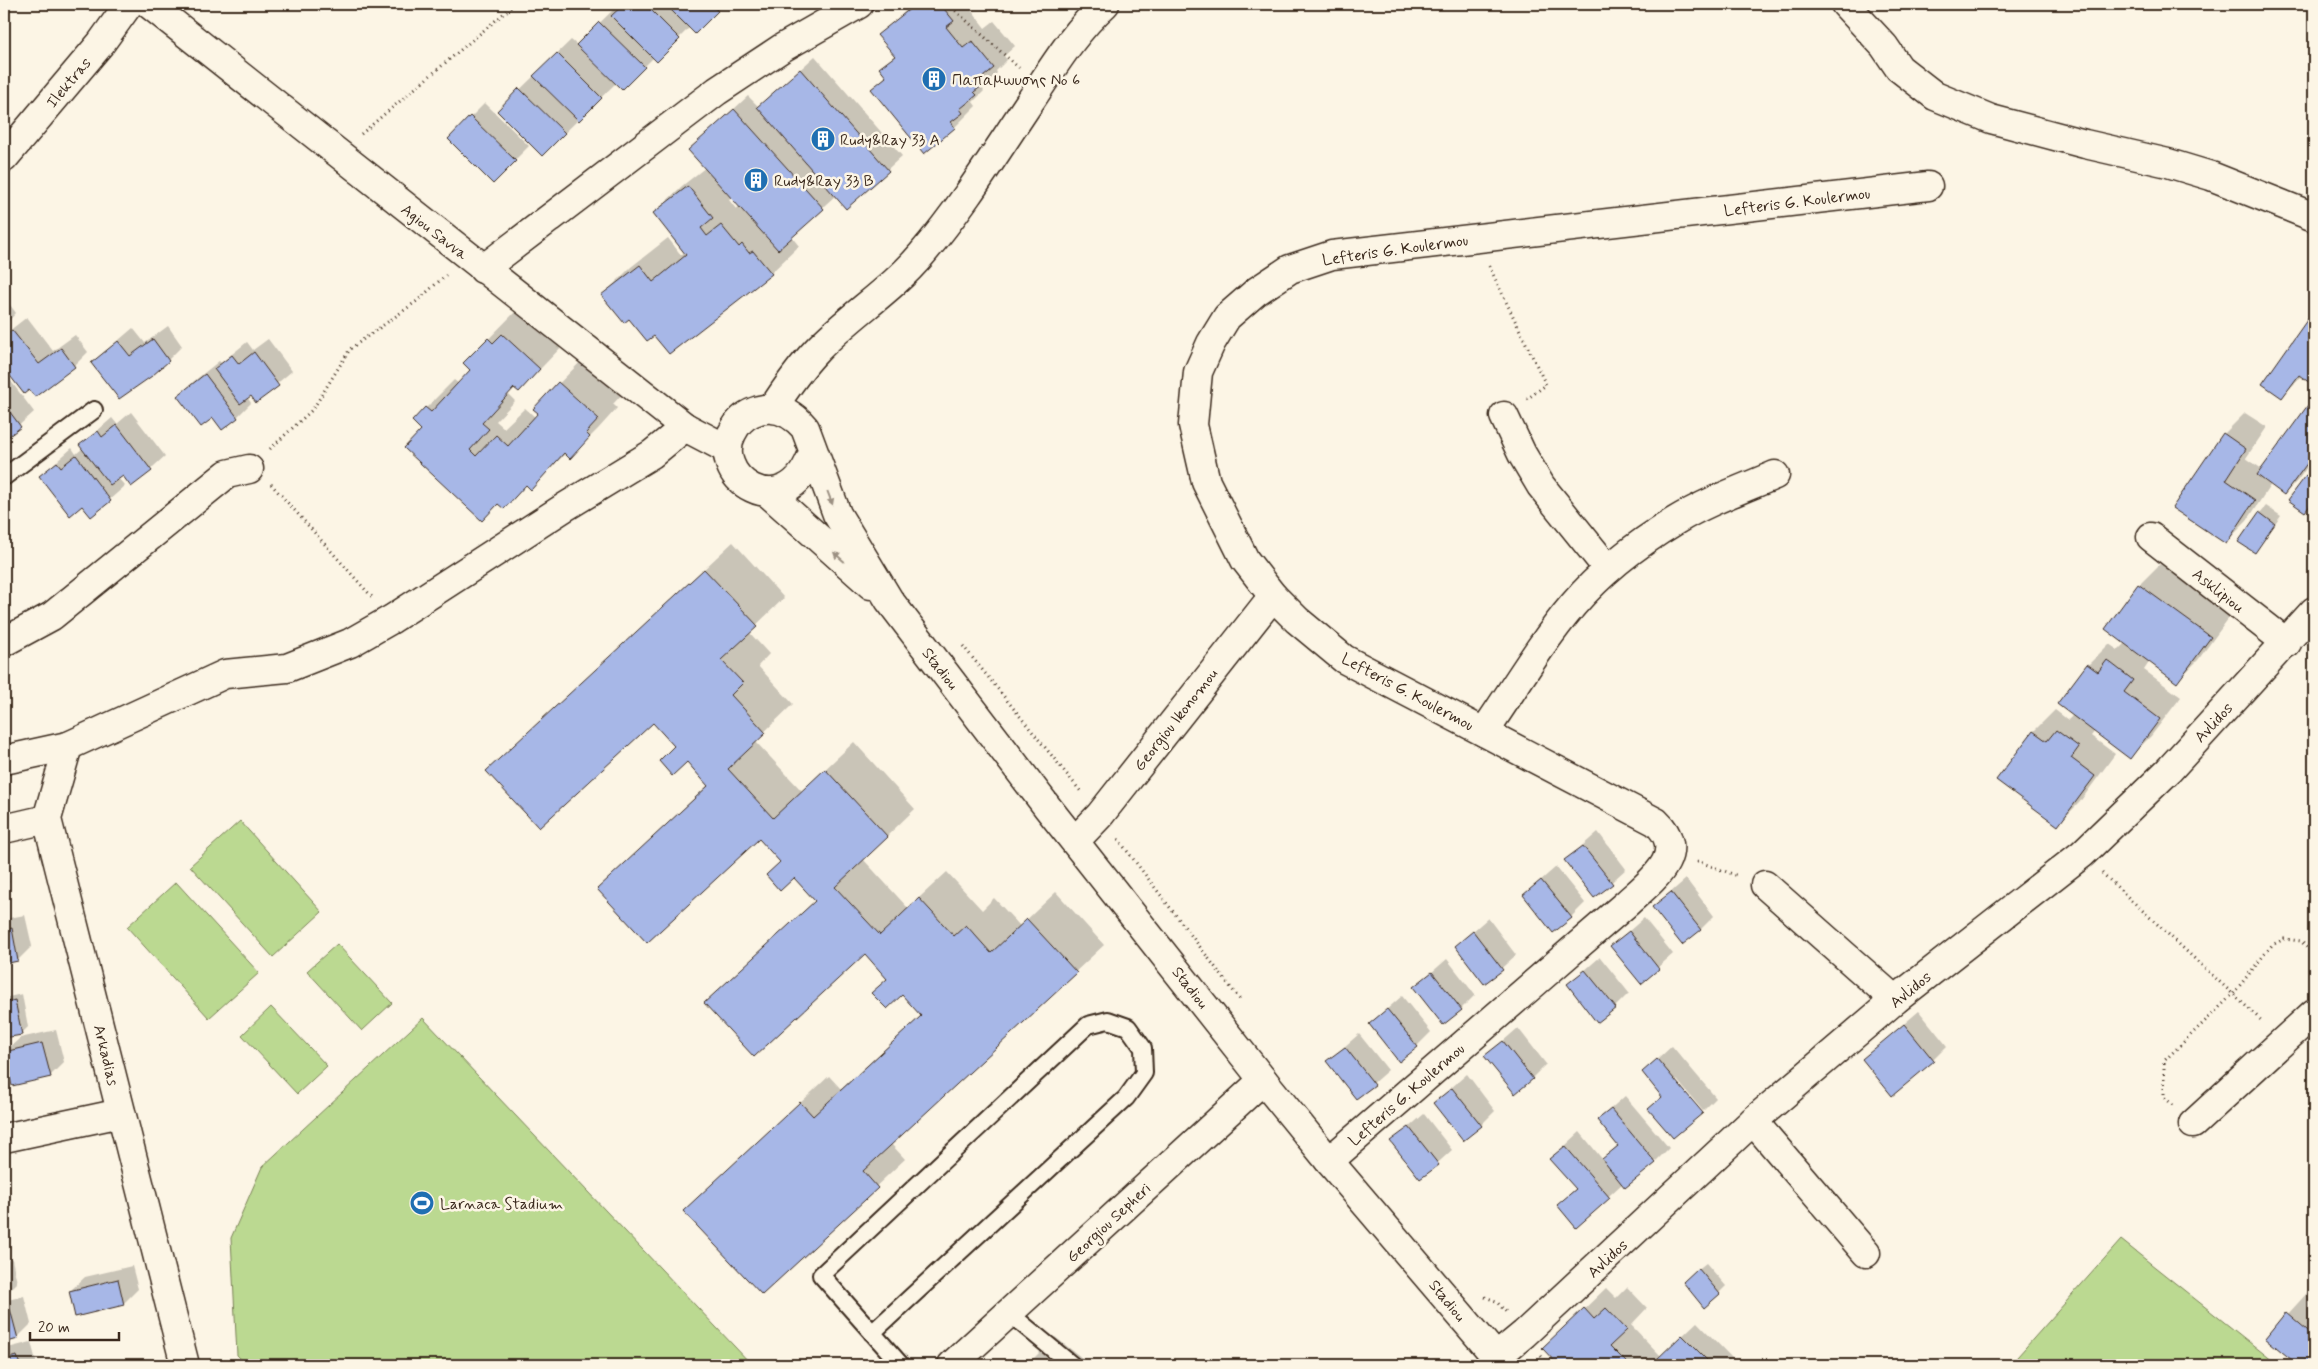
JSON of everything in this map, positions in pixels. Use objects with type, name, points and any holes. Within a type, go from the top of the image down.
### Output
[{"type":"street","name":"Ilektras","points":[[4,158],[101,43],[129,4]]},
{"type":"street","name":"Agiou Savva","points":[[149,4],[685,427],[727,449]]},
{"type":"street","points":[[475,262],[717,91],[782,48],[859,4]]},
{"type":"street","points":[[773,408],[794,375],[817,349],[895,283],[922,255],[973,188],[1079,29],[1104,4]]},
{"type":"street","points":[[1845,4],[1900,68],[1935,96],[1991,119],[2085,144],[2168,163],[2211,176],[2314,218]]},
{"type":"street","name":"Lefteris G. Koulermou","points":[[1329,1161],[1656,876],[1670,851],[1669,841],[1664,830],[1656,822],[1344,659],[1297,620],[1273,596],[1245,560],[1206,482],[1193,425],[1198,372],[1210,343],[1227,317],[1256,291],[1290,269],[1332,255],[1928,186]]},
{"type":"street","points":[[773,408],[797,418],[805,428],[813,452],[802,477],[792,486],[780,491],[767,492],[754,489],[742,482],[734,472],[727,449],[731,434],[738,423],[748,415],[760,410],[773,408]]},
{"type":"street","points":[[1504,416],[1522,454],[1541,486],[1608,569]]},
{"type":"street","points":[[4,760],[68,746],[225,674],[287,668],[350,643],[392,619],[564,507],[652,454],[685,427]]},
{"type":"street","name":"Stadiou","points":[[813,452],[837,514],[889,600],[1263,1080],[1329,1161],[1499,1361]]},
{"type":"street","points":[[4,642],[52,616],[227,474],[249,469]]},
{"type":"street","points":[[1484,732],[1573,606],[1608,569],[1639,544],[1677,520],[1775,475]]},
{"type":"street","name":"Stadiou","points":[[767,492],[814,537],[889,600]]},
{"type":"street","name":"Asklipiou","points":[[2151,537],[2287,643]]},
{"type":"street","name":"Georgiou Ikonomou","points":[[1075,840],[1100,815],[1273,596]]},
{"type":"street","name":"Avlidos","points":[[1499,1361],[1524,1334],[1753,1121],[1895,1000],[2082,854],[2169,770],[2287,643],[2314,611]]},
{"type":"street","points":[[4,829],[47,819],[68,746]]},
{"type":"street","name":"Arkadias","points":[[47,819],[185,1365]]},
{"type":"street","points":[[1765,885],[1895,1000]]},
{"type":"street","points":[[2193,1124],[2314,1013]]},
{"type":"street","name":"Georgiou Sepheri","points":[[952,1365],[1263,1080]]},
{"type":"street","points":[[4,1138],[121,1113]]},
{"type":"street","points":[[1753,1121],[1866,1253]]},
{"type":"lane","points":[[4,478],[94,410]]},
{"type":"lane","points":[[872,1333],[1126,1098],[1144,1073],[1143,1048],[1128,1028],[1108,1020],[1088,1025],[822,1275],[872,1333],[901,1365]]},
{"type":"lane","points":[[1009,1313],[1072,1365]]},
{"type":"path","points":[[338,154],[515,4]]},
{"type":"path","points":[[948,4],[1040,87]]},
{"type":"path","points":[[1476,238],[1546,385],[1504,416]]},
{"type":"path","points":[[392,619],[266,477],[249,469],[313,409],[350,349],[475,262]]},
{"type":"path","points":[[963,645],[1100,815],[1244,1006]]},
{"type":"path","points":[[1670,851],[1765,885]]},
{"type":"path","points":[[2082,854],[2283,1041]]},
{"type":"path","points":[[2193,1124],[2164,1097],[2164,1061],[2233,994],[2272,945],[2284,939],[2301,941],[2314,955]]},
{"type":"path","points":[[1480,1296],[1496,1301],[1524,1334],[1545,1362],[1545,1365]]},
{"type":"green space","points":[[240,821],[322,912],[273,957],[190,866]]},
{"type":"green space","points":[[176,882],[259,973],[209,1018],[127,927]]},
{"type":"green space","points":[[337,944],[392,1003],[362,1031],[307,971]]},
{"type":"green space","points":[[271,1007],[327,1066],[297,1094],[242,1035]]},
{"type":"green space","name":"Larnaca Stadium","points":[[423,1018],[752,1365],[247,1365],[237,1355],[231,1238],[262,1167]]},
{"type":"green space","points":[[2121,1240],[2278,1365],[2010,1365]]},
{"type":"building","points":[[624,4],[645,4],[680,39],[657,62],[611,16]]},
{"type":"building","points":[[665,4],[710,4],[718,11],[695,34]]},
{"type":"building","name":"Παπαμωυσης No 6","points":[[916,4],[940,4],[954,21],[946,27],[963,48],[972,41],[994,68],[983,77],[987,82],[974,92],[977,95],[960,109],[963,113],[951,122],[955,128],[924,154],[871,89],[886,77],[879,68],[895,56],[877,35]]},
{"type":"building","points":[[599,22],[645,67],[622,90],[576,45]]},
{"type":"building","points":[[557,53],[602,98],[579,121],[533,76]]},
{"type":"building","name":"Rudy&Ray 33 A","points":[[800,69],[889,171],[846,209],[757,107]]},
{"type":"building","points":[[519,88],[565,133],[542,156],[497,111]]},
{"type":"building","name":"Rudy&Ray 33 B","points":[[734,109],[824,209],[778,250],[688,150]]},
{"type":"building","points":[[470,116],[516,161],[493,184],[448,139]]},
{"type":"building","points":[[688,186],[713,218],[701,228],[707,236],[721,225],[739,247],[742,244],[749,253],[753,251],[772,274],[669,354],[654,336],[647,341],[629,319],[624,323],[601,295],[640,265],[653,282],[686,255],[653,213]]},
{"type":"building","points":[[2312,313],[2314,315],[2314,386],[2299,375],[2282,398],[2262,384]]},
{"type":"building","points":[[12,330],[39,364],[61,348],[75,367],[35,397],[29,390],[24,394],[4,368],[4,337]]},
{"type":"building","points":[[502,334],[540,369],[519,392],[514,388],[482,423],[489,429],[470,450],[476,456],[496,435],[508,446],[538,413],[533,409],[558,382],[599,419],[586,433],[590,437],[570,459],[564,453],[531,490],[526,485],[504,509],[498,504],[482,521],[404,448],[421,430],[412,421],[425,407],[431,412],[470,370],[463,363],[488,338],[493,343]]},
{"type":"building","points":[[153,339],[169,361],[152,376],[119,399],[91,363],[118,341],[130,356]]},
{"type":"building","points":[[254,352],[279,386],[256,403],[251,396],[240,404],[214,369],[232,355],[239,364]]},
{"type":"building","points":[[205,374],[238,418],[222,430],[213,418],[201,427],[177,396]]},
{"type":"building","points":[[4,404],[21,427],[4,440]]},
{"type":"building","points":[[2308,405],[2314,409],[2314,454],[2284,495],[2257,475]]},
{"type":"building","points":[[117,425],[152,471],[131,487],[123,476],[110,485],[79,445],[98,431],[102,437]]},
{"type":"building","points":[[2223,433],[2246,449],[2226,480],[2255,500],[2226,544],[2172,508]]},
{"type":"building","points":[[76,455],[111,501],[91,517],[82,506],[70,516],[39,476],[57,462],[61,467]]},
{"type":"building","points":[[2314,465],[2314,500],[2305,512],[2288,500]]},
{"type":"building","points":[[2259,512],[2275,524],[2255,553],[2238,542]]},
{"type":"building","points":[[704,569],[758,626],[721,660],[743,683],[731,695],[766,733],[728,769],[773,818],[825,769],[888,837],[835,887],[880,935],[919,898],[954,936],[966,925],[991,953],[1027,919],[1077,973],[863,1171],[878,1188],[762,1295],[683,1211],[800,1102],[813,1116],[921,1016],[902,995],[887,1009],[871,993],[887,979],[865,954],[754,1057],[704,1003],[815,901],[794,878],[780,891],[766,875],[780,862],[759,839],[647,943],[597,889],[708,786],[687,762],[672,776],[659,761],[674,746],[653,723],[539,828],[486,771]]},
{"type":"building","points":[[2138,584],[2211,637],[2177,683],[2105,629]]},
{"type":"building","points":[[2107,660],[2133,680],[2124,692],[2160,719],[2130,759],[2057,704],[2087,664],[2098,672]]},
{"type":"building","points":[[2056,730],[2079,747],[2071,758],[2095,776],[2058,826],[1996,780],[2033,731],[2047,741]]},
{"type":"building","points":[[1583,846],[1613,884],[1594,898],[1564,860]]},
{"type":"building","points":[[1541,880],[1572,918],[1553,933],[1523,895]]},
{"type":"building","points":[[1671,892],[1701,930],[1682,945],[1652,907]]},
{"type":"building","points":[[12,928],[18,961],[4,964],[4,930]]},
{"type":"building","points":[[1473,931],[1503,970],[1484,984],[1455,946]]},
{"type":"building","points":[[1629,931],[1659,969],[1641,984],[1610,946]]},
{"type":"building","points":[[1585,970],[1616,1008],[1597,1023],[1567,984]]},
{"type":"building","points":[[1432,972],[1462,1010],[1443,1025],[1413,987]]},
{"type":"building","points":[[15,1000],[22,1035],[4,1038],[4,1003]]},
{"type":"building","points":[[1387,1009],[1418,1047],[1399,1062],[1369,1024]]},
{"type":"building","points":[[1904,1024],[1934,1061],[1892,1096],[1862,1059]]},
{"type":"building","points":[[1503,1041],[1533,1079],[1515,1094],[1484,1056]]},
{"type":"building","points":[[42,1043],[51,1077],[12,1086],[4,1052]]},
{"type":"building","points":[[1345,1047],[1375,1085],[1356,1099],[1326,1061]]},
{"type":"building","points":[[1657,1059],[1703,1113],[1673,1138],[1648,1109],[1662,1097],[1642,1072]]},
{"type":"building","points":[[1452,1088],[1482,1126],[1463,1141],[1433,1103]]},
{"type":"building","points":[[1611,1109],[1656,1163],[1625,1188],[1602,1159],[1618,1146],[1597,1120]]},
{"type":"building","points":[[1409,1127],[1439,1165],[1420,1179],[1390,1141]]},
{"type":"building","points":[[1565,1146],[1610,1198],[1576,1228],[1557,1205],[1576,1189],[1549,1159]]},
{"type":"building","points":[[1698,1268],[1720,1294],[1704,1308],[1683,1282]]},
{"type":"building","points":[[118,1279],[124,1305],[75,1317],[69,1291]]},
{"type":"building","points":[[1584,1308],[1594,1319],[1606,1308],[1627,1330],[1610,1346],[1629,1365],[1558,1365],[1542,1348]]},
{"type":"building","points":[[10,1309],[18,1339],[4,1343],[4,1311]]},
{"type":"building","points":[[2286,1312],[2314,1336],[2314,1365],[2298,1365],[2265,1338]]},
{"type":"building","points":[[1682,1335],[1712,1365],[1661,1365],[1656,1360]]},
{"type":"building","points":[[17,1356],[20,1365],[4,1365],[4,1359]]},
{"type":"place","name":"Παπαμωυσης No 6","points":[[934,79]]},
{"type":"place","name":"Rudy&Ray 33 A","points":[[823,139]]},
{"type":"place","name":"Rudy&Ray 33 B","points":[[756,180]]},
{"type":"place","name":"Larnaca Stadium","points":[[422,1203]]}]
